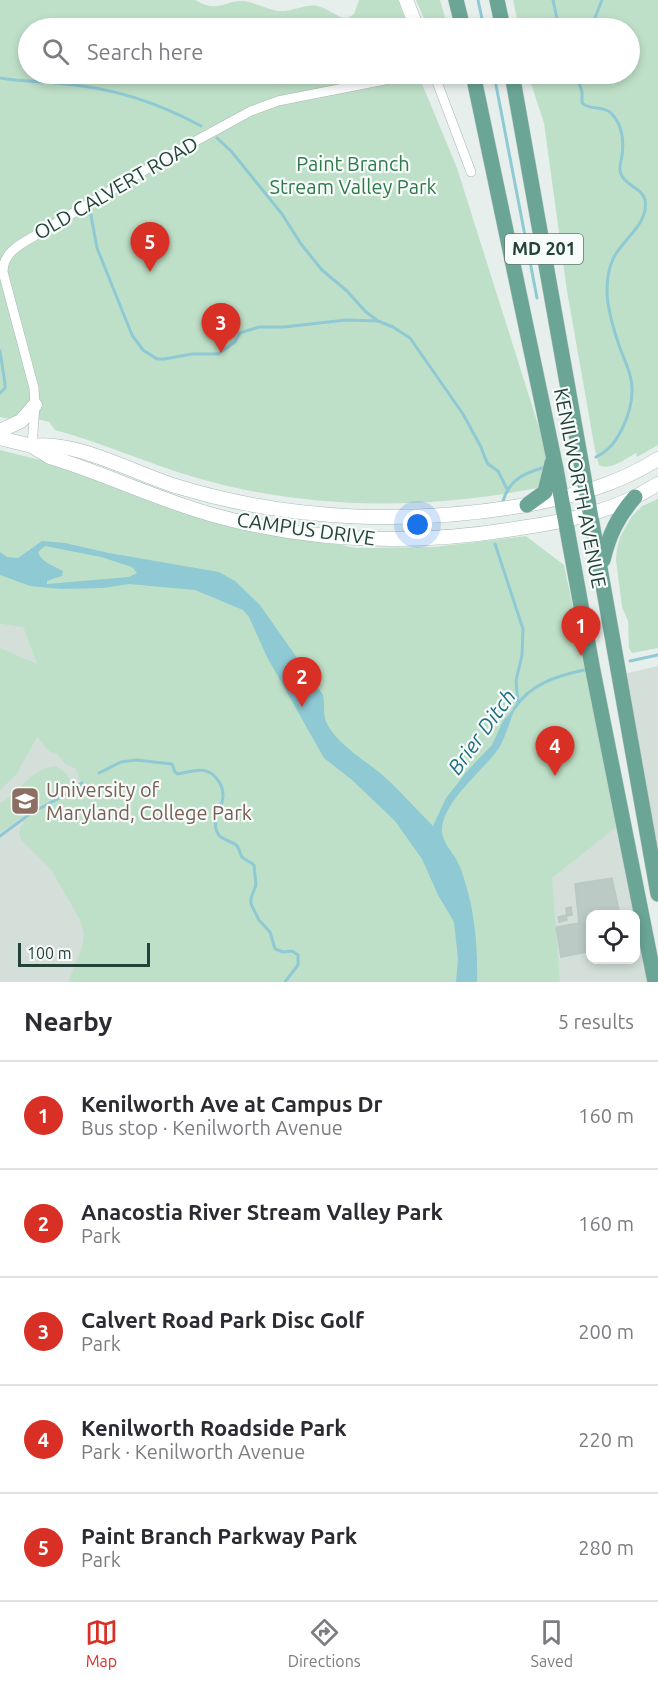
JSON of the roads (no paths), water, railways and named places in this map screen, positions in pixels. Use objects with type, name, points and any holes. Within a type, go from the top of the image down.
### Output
[{"type":"main road","points":[[406,0],[413,18]]},
{"type":"main road","points":[[456,0],[460,18]]},
{"type":"main road","points":[[497,0],[501,18]]},
{"type":"main road","name":"KENILWORTH AVENUE","points":[[475,84],[554,457],[593,671],[656,982]]},
{"type":"main road","name":"KENILWORTH AVENUE","points":[[514,84],[658,894]]},
{"type":"main road","points":[[0,431],[21,421],[35,405]]},
{"type":"main road","name":"CAMPUS DRIVE","points":[[0,438],[32,446],[50,457],[205,512],[266,527],[314,534],[379,539],[435,539],[488,534],[566,520],[591,514],[635,497],[658,484]]},
{"type":"main road","name":"CAMPUS DRIVE","points":[[32,446],[45,444],[65,447],[179,487],[279,509],[379,517],[468,513],[562,498],[587,492],[619,480],[658,459]]},
{"type":"main road","points":[[527,505],[545,492],[554,457]]},
{"type":"main road","points":[[601,569],[610,533],[623,511],[635,497]]},
{"type":"street","name":"OLD CALVERT ROAD","points":[[32,446],[35,405],[32,378],[3,272],[6,259],[18,246],[179,150],[251,111],[287,99],[364,84]]},
{"type":"street","points":[[438,84],[471,172]]},
{"type":"street","points":[[639,897],[658,894]]},
{"type":"water","points":[[42,541],[65,543],[219,572],[235,581],[260,605],[323,695],[325,719],[331,730],[345,746],[387,779],[433,826],[446,798],[492,745],[503,721],[516,706],[499,748],[457,797],[444,818],[442,829],[445,842],[461,869],[471,906],[477,957],[477,982],[456,982],[458,959],[454,922],[438,895],[422,859],[395,821],[352,780],[324,758],[267,657],[249,617],[243,610],[195,590],[129,584],[103,588],[60,589],[30,586],[0,575],[0,552],[7,557],[18,558]],"holes":[[[45,546],[101,557],[132,567],[137,573],[129,577],[47,584],[47,581],[62,576],[63,571],[45,561],[38,552]]]},
{"type":"waterway","points":[[478,0],[482,18]]},
{"type":"waterway","points":[[553,0],[557,18]]},
{"type":"waterway","points":[[595,18],[602,0]]},
{"type":"waterway","points":[[0,78],[18,80]]},
{"type":"waterway","points":[[66,84],[100,89],[135,98],[169,110],[201,126]]},
{"type":"waterway","points":[[579,84],[582,103],[608,111],[618,123],[623,145],[620,172],[626,181],[641,192],[645,200],[643,217],[613,259],[607,286],[611,320],[631,380],[630,406],[625,423],[615,441],[596,457]]},
{"type":"waterway","points":[[496,85],[537,298]]},
{"type":"waterway","points":[[217,138],[231,151],[282,214],[301,244],[322,270],[347,291],[365,311],[378,321],[410,338],[463,414],[488,464],[498,471],[507,489]]},
{"type":"waterway","points":[[90,210],[97,248],[132,335],[143,350],[157,359],[192,354],[218,354],[235,342],[240,333],[259,327],[284,327],[346,320],[377,321]]},
{"type":"waterway","points":[[0,351],[5,384],[5,388],[0,393]]},
{"type":"waterway","points":[[503,501],[509,488],[517,479],[542,468]]},
{"type":"waterway","points":[[495,544],[523,629],[522,655],[516,681],[518,702]]},
{"type":"waterway","name":"Brier Ditch","points":[[630,661],[658,655]]},
{"type":"waterway","name":"Brier Ditch","points":[[514,709],[520,700],[536,687],[564,675],[584,670]]},
{"type":"waterway","points":[[99,773],[121,762],[136,760],[172,764],[178,774],[204,770],[217,779],[223,794],[215,826],[217,832],[220,837],[236,845],[242,857],[254,865],[256,885],[251,904],[259,920],[270,932],[275,949],[283,952],[292,951],[298,955],[298,965],[285,982]]},
{"type":"waterway","points":[[0,836],[31,813],[67,794],[82,783]]},
{"type":"place","name":"Paint Branch Parkway Park","points":[[150,272]]},
{"type":"place","name":"Calvert Road Park Disc Golf","points":[[221,353]]},
{"type":"place","name":"Kenilworth Ave at Campus Dr","points":[[581,656]]},
{"type":"place","name":"Anacostia River Stream Valley Park","points":[[302,707]]},
{"type":"place","name":"Kenilworth Roadside Park","points":[[555,776]]},
{"type":"place","name":"University of Maryland, College Park","points":[[25,801]]},
{"type":"park label","name":"Paint Branch Stream Valley Park","points":[[353,176]]}]
